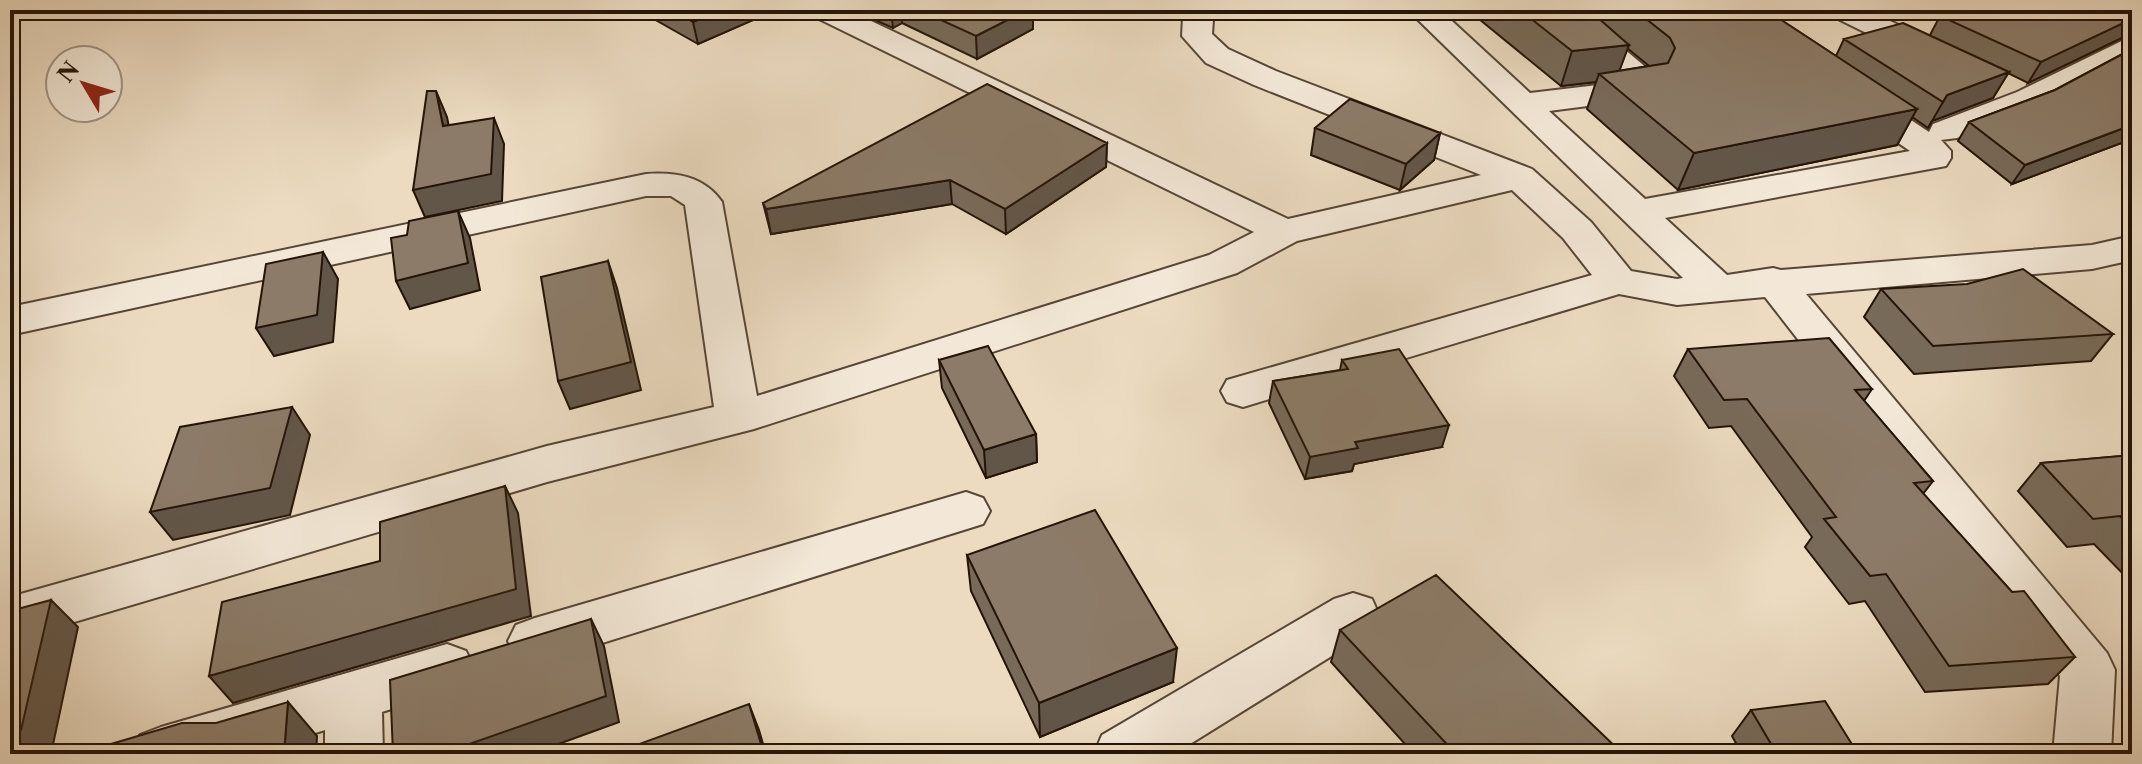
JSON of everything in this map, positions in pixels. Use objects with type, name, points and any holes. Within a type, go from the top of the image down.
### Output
[{"type":"street","points":[[824,10],[1284,232]]},
{"type":"street","points":[[1208,10],[1198,17],[1197,36],[1217,56],[1265,78],[1519,177],[1577,230],[1618,281]]},
{"type":"street","points":[[1423,10],[1717,288]]},
{"type":"street","points":[[1523,104],[1642,89],[1643,82],[1560,10]]},
{"type":"street","points":[[1843,10],[1957,65]]},
{"type":"street","points":[[1945,131],[2029,99],[2132,45]]},
{"type":"street","points":[[1986,79],[2029,99]]},
{"type":"street","points":[[1636,212],[1933,158],[1933,151],[1830,80]]},
{"type":"street","points":[[10,619],[547,464],[738,418],[1223,264],[1284,232],[1519,177]]},
{"type":"street","points":[[10,321],[646,185],[672,182],[692,190],[703,202],[738,418]]},
{"type":"street","points":[[1243,391],[1618,281],[1677,292],[2112,253],[2132,284]]},
{"type":"street","points":[[1773,281],[2088,670],[2082,754]]},
{"type":"street","points":[[161,754],[966,511]]},
{"type":"street","points":[[1123,754],[1353,615]]},
{"type":"street","points":[[353,696],[354,754]]},
{"type":"building","points":[[672,10],[720,10],[693,22]]},
{"type":"building","points":[[919,10],[1027,10],[976,36]]},
{"type":"building","points":[[1520,10],[1589,10],[1629,45],[1572,51]]},
{"type":"building","points":[[1635,10],[1766,10],[1917,109],[1694,153],[1599,74],[1668,63],[1675,48],[1670,38]]},
{"type":"building","points":[[1960,10],[2132,10],[2132,19],[2041,62],[1940,16]]},
{"type":"building","points":[[1903,23],[2009,72],[1947,95],[1943,102],[1844,39]]},
{"type":"building","points":[[2132,49],[2132,125],[2025,165],[1969,122],[2055,90]]},
{"type":"building","points":[[987,84],[1107,143],[1005,209],[950,180],[766,209],[763,203]]},
{"type":"building","points":[[427,91],[436,91],[443,126],[494,118],[491,174],[413,190]]},
{"type":"building","points":[[1350,99],[1440,133],[1406,164],[1315,128]]},
{"type":"building","points":[[458,211],[468,263],[396,281],[391,238],[407,235],[409,221]]},
{"type":"building","points":[[323,252],[317,315],[256,328],[266,264]]},
{"type":"building","points":[[608,261],[631,362],[558,381],[541,277]]},
{"type":"building","points":[[2023,269],[2113,334],[1933,346],[1881,289],[1967,284]]},
{"type":"building","points":[[1829,338],[1872,389],[1855,390],[1933,481],[1914,483],[2012,592],[2024,591],[2075,657],[1949,666],[1886,574],[1870,576],[1824,519],[1836,517],[1747,399],[1724,400],[1688,349]]},
{"type":"building","points":[[988,346],[1036,434],[984,450],[939,360]]},
{"type":"building","points":[[1399,349],[1449,425],[1355,442],[1358,448],[1310,457],[1273,381],[1348,369],[1342,360]]},
{"type":"building","points":[[292,407],[270,488],[150,512],[180,427]]},
{"type":"building","points":[[2132,455],[2132,528],[2120,516],[2093,519],[2041,463]]},
{"type":"building","points":[[505,486],[516,589],[209,676],[222,602],[380,561],[380,522]]},
{"type":"building","points":[[1095,510],[1177,648],[1039,703],[967,555]]},
{"type":"building","points":[[1436,575],[1623,754],[1456,754],[1340,630]]},
{"type":"building","points":[[51,600],[21,730],[10,733],[10,611]]},
{"type":"building","points":[[591,619],[606,696],[441,754],[393,754],[390,680]]},
{"type":"building","points":[[1825,701],[1858,754],[1777,754],[1751,710]]},
{"type":"building","points":[[288,702],[284,754],[77,754],[182,723],[216,723]]},
{"type":"building","points":[[749,704],[764,754],[633,754],[631,747]]}]
